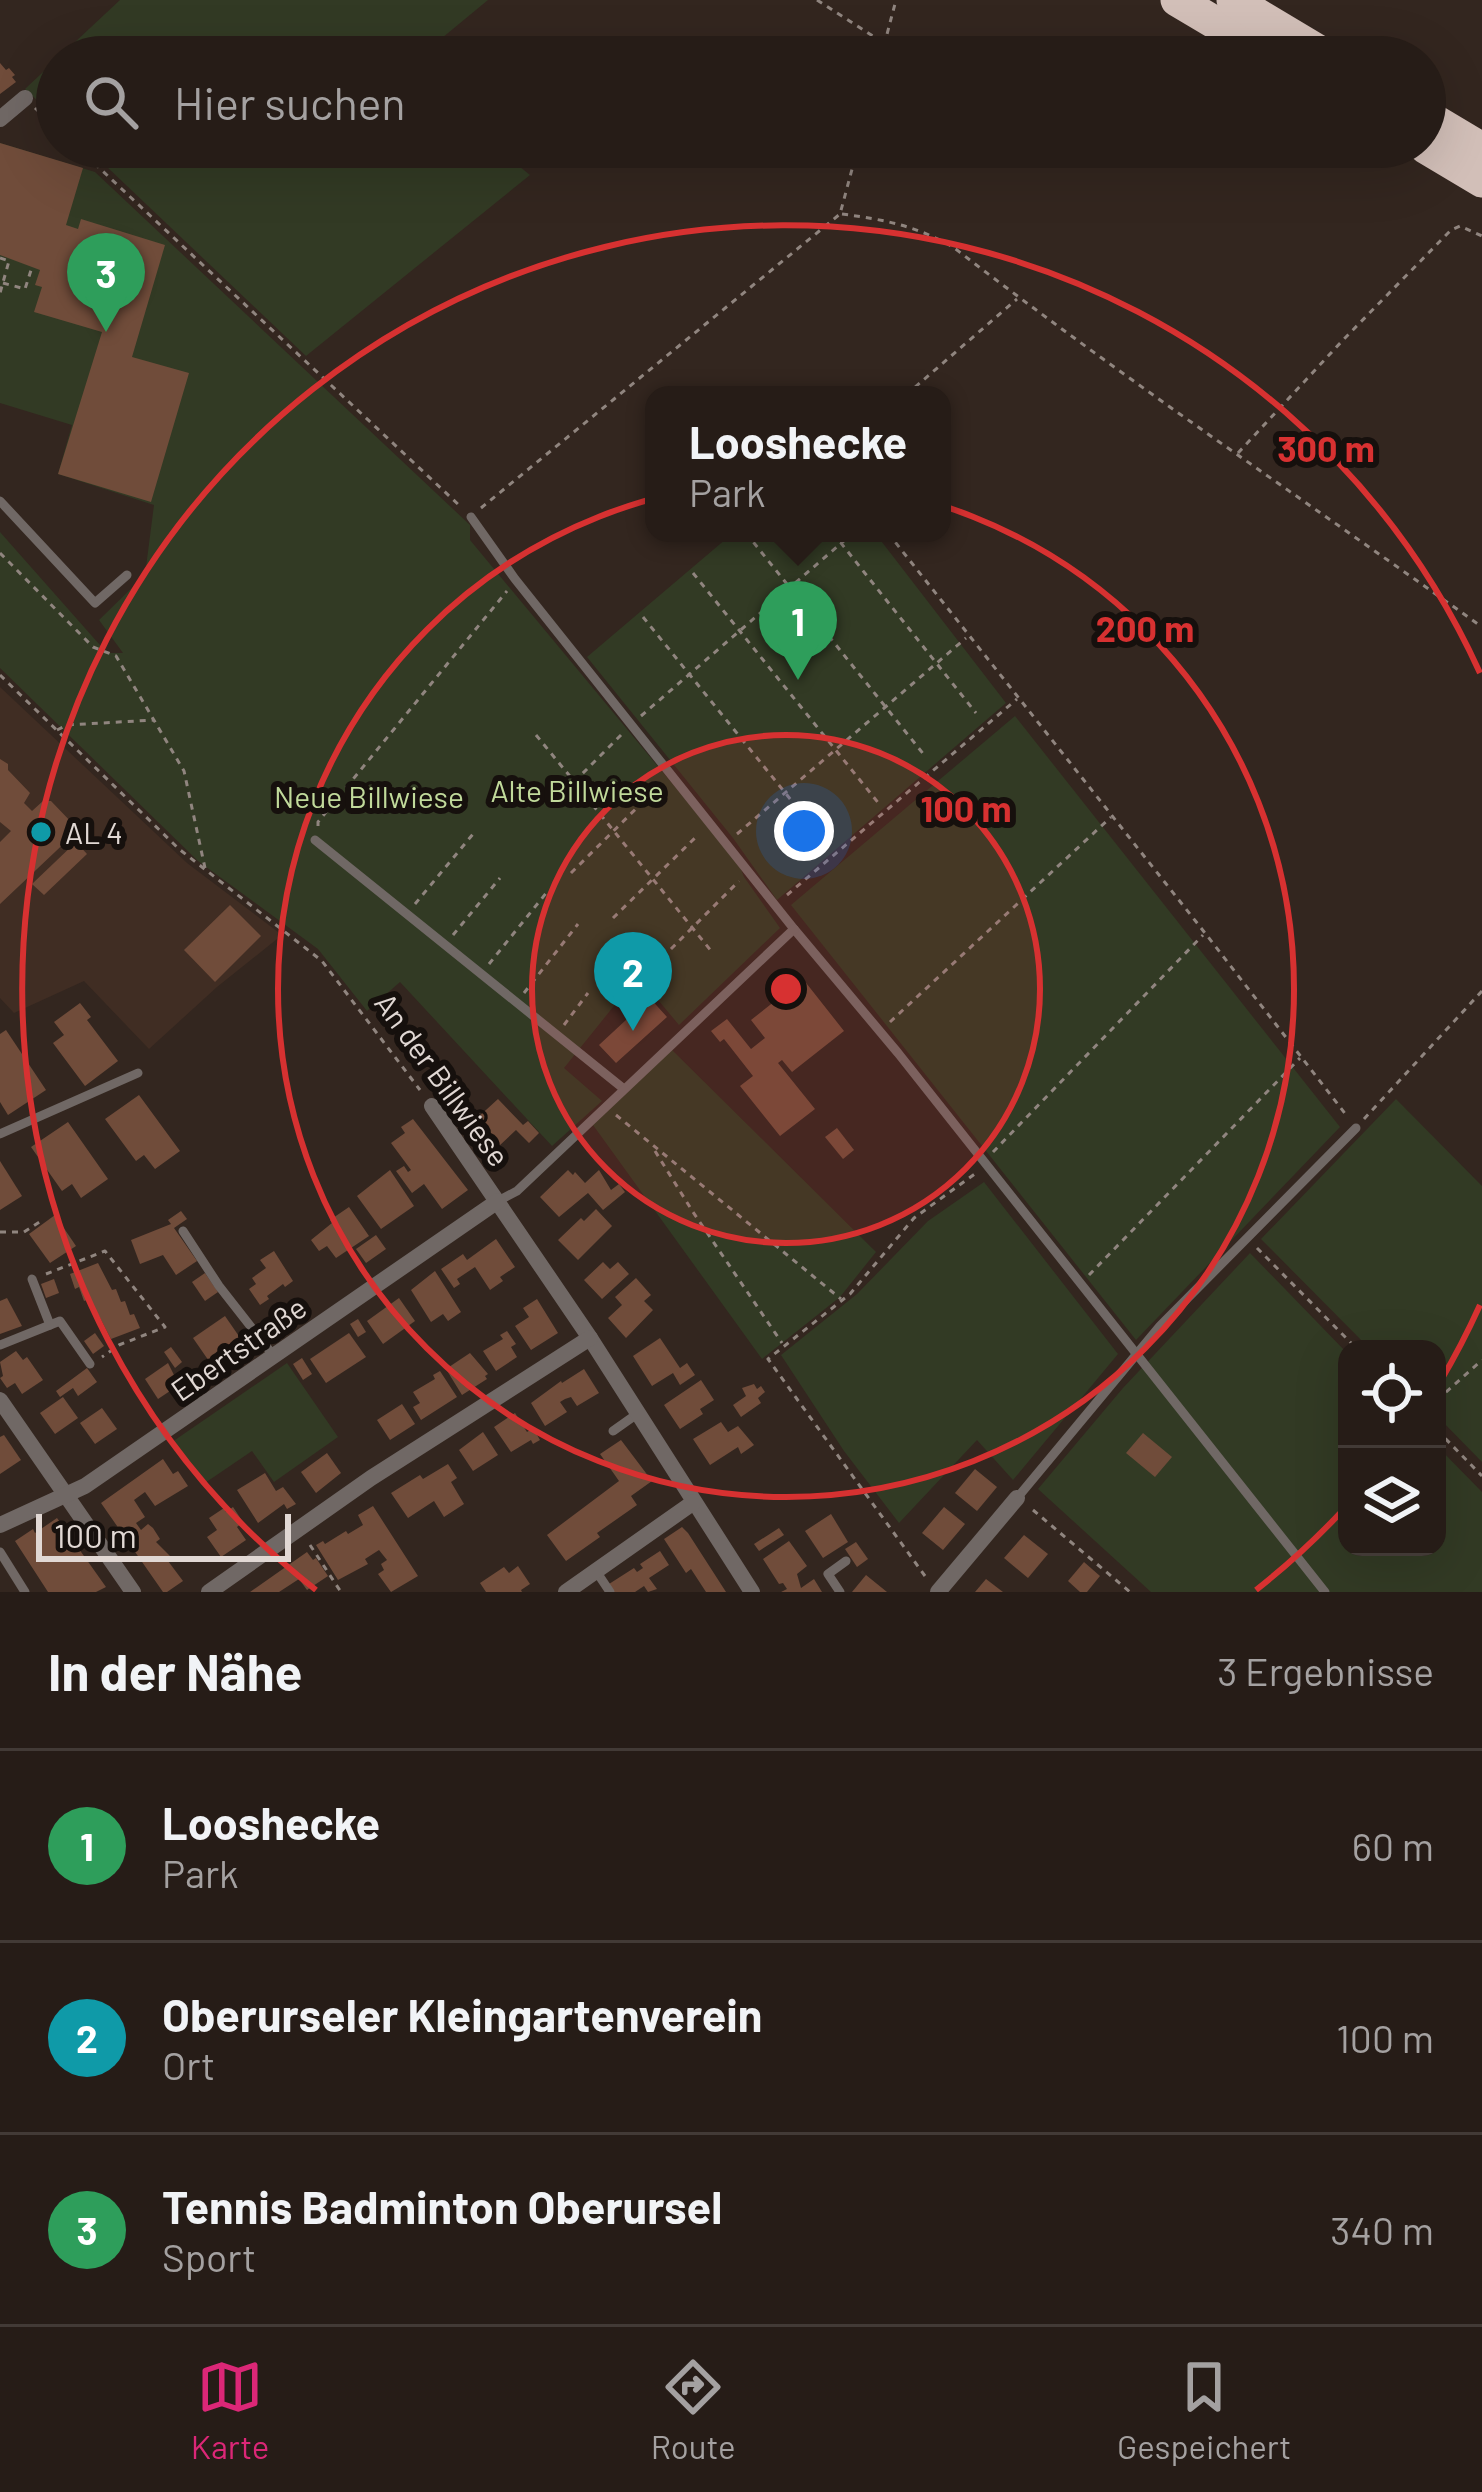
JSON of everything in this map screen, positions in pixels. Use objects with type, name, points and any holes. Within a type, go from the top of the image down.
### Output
[{"type":"highway","points":[[1177,0],[1238,36]]},
{"type":"highway","points":[[1233,0],[1293,36]]},
{"type":"highway","points":[[1446,128],[1482,149]]},
{"type":"highway","points":[[1446,160],[1482,182]]},
{"type":"street","points":[[0,119],[26,98]]},
{"type":"street","name":"An der Billwiese","points":[[432,1106],[590,1338],[752,1592]]},
{"type":"street","name":"Ebertstraße","points":[[0,1525],[85,1486],[498,1201]]},
{"type":"street","points":[[208,1592],[371,1478],[590,1338]]},
{"type":"street","points":[[0,1400],[133,1592]]},
{"type":"street","points":[[938,1592],[1017,1498]]},
{"type":"street","points":[[566,1592],[694,1502]]},
{"type":"lane","points":[[0,501],[95,603],[128,575]]},
{"type":"lane","points":[[471,517],[515,579],[1324,1592]]},
{"type":"lane","points":[[315,840],[624,1089]]},
{"type":"lane","points":[[498,1201],[517,1191],[794,929]]},
{"type":"lane","points":[[0,1134],[138,1073]]},
{"type":"lane","points":[[1017,1498],[1189,1295],[1356,1128]]},
{"type":"lane","points":[[183,1231],[273,1355]]},
{"type":"lane","points":[[32,1280],[50,1325]]},
{"type":"lane","points":[[0,1345],[60,1322],[90,1364]]},
{"type":"lane","points":[[613,1431],[637,1414]]},
{"type":"lane","points":[[0,1552],[25,1592]]},
{"type":"lane","points":[[840,1592],[828,1574],[846,1561]]},
{"type":"lane","points":[[596,1571],[610,1592]]},
{"type":"path","points":[[817,0],[873,36]]},
{"type":"path","points":[[887,36],[896,0]]},
{"type":"path","points":[[26,98],[36,108]]},
{"type":"path","points":[[99,168],[471,517],[840,214],[852,168]]},
{"type":"path","points":[[840,214],[917,228],[953,247],[1207,436],[1482,627]]},
{"type":"path","points":[[1237,454],[1451,230],[1460,226],[1482,236]]},
{"type":"path","points":[[0,258],[9,261],[0,293]]},
{"type":"path","points":[[3,283],[25,289],[32,267]]},
{"type":"path","points":[[916,386],[1018,298]]},
{"type":"path","points":[[753,542],[925,756]]},
{"type":"path","points":[[894,542],[1356,1128],[1482,991]]},
{"type":"path","points":[[574,782],[689,673],[842,543],[976,713]]},
{"type":"path","points":[[0,553],[93,647],[116,656],[184,771],[206,870]]},
{"type":"path","points":[[693,573],[880,805]]},
{"type":"path","points":[[315,840],[318,822],[515,579]]},
{"type":"path","points":[[643,617],[829,847]]},
{"type":"path","points":[[726,843],[968,637]]},
{"type":"path","name":"An der Billwiese","points":[[0,675],[179,849],[322,961],[432,1106]]},
{"type":"path","points":[[775,905],[1018,698]]},
{"type":"path","points":[[56,731],[67,724],[154,721]]},
{"type":"path","points":[[536,735],[712,952]]},
{"type":"path","points":[[571,873],[664,780]]},
{"type":"path","points":[[880,1032],[1111,817]]},
{"type":"path","points":[[613,918],[703,829]]},
{"type":"path","points":[[406,915],[473,834]]},
{"type":"path","points":[[654,966],[749,872]]},
{"type":"path","points":[[445,946],[500,878]]},
{"type":"path","points":[[480,974],[547,892]]},
{"type":"path","points":[[515,1004],[578,924]]},
{"type":"path","points":[[923,1573],[768,1359],[842,1300],[914,1218],[979,1171],[1205,933]]},
{"type":"path","points":[[556,1036],[588,993]]},
{"type":"path","points":[[1474,1000],[1482,1006]]},
{"type":"path","points":[[1080,1285],[1301,1057]]},
{"type":"path","points":[[605,1106],[842,1300]]},
{"type":"path","points":[[651,1144],[784,1346]]},
{"type":"path","points":[[0,1232],[24,1232],[41,1221]]},
{"type":"path","points":[[1246,1238],[1348,1340]]},
{"type":"path","points":[[32,1280],[104,1251],[165,1327],[119,1345],[90,1364]]},
{"type":"path","points":[[1446,1392],[1482,1360]]},
{"type":"path","points":[[1446,1439],[1482,1476]]},
{"type":"path","points":[[1017,1498],[1130,1592]]},
{"type":"path","points":[[298,1529],[341,1592]]},
{"type":"shaded area","points":[[0,687],[187,863],[282,935],[149,1049],[84,981],[14,1013],[0,998]]},
{"type":"green space","points":[[120,0],[488,0],[444,36],[81,36]]},
{"type":"green space","points":[[36,79],[36,99],[25,89]]},
{"type":"green space","points":[[0,143],[36,154],[36,168],[95,172],[470,525],[470,540],[739,864],[780,928],[679,1025],[638,976],[564,1068],[602,1101],[552,1146],[400,982],[367,1011],[318,949],[198,861],[0,668],[0,532],[107,653],[123,653],[99,620],[145,575],[154,505],[58,474],[72,425],[0,403]]},
{"type":"green space","points":[[108,168],[522,168],[530,175],[306,356]]},
{"type":"green space","points":[[722,542],[882,542],[1006,703],[777,900],[587,657]]},
{"type":"green space","points":[[1015,716],[1340,1127],[1136,1340],[791,905]]},
{"type":"green space","points":[[672,1050],[876,1252],[840,1297],[762,1359],[593,1125]]},
{"type":"green space","points":[[1396,1099],[1482,1186],[1482,1462],[1446,1425],[1446,1340],[1361,1340],[1261,1239]]},
{"type":"green space","points":[[984,1182],[1118,1354],[1013,1480],[977,1440],[899,1523],[844,1451],[781,1355],[857,1294],[928,1221]]},
{"type":"green space","points":[[1250,1253],[1338,1344],[1338,1556],[1446,1556],[1446,1455],[1482,1492],[1482,1592],[1151,1592],[1038,1489],[1123,1388]]},
{"type":"green space","points":[[287,1363],[338,1437],[274,1482],[252,1451],[202,1485],[172,1442]]},
{"type":"building","points":[[0,63],[15,75],[16,82],[0,94]]},
{"type":"building","points":[[0,143],[36,154],[36,168],[83,168],[66,225],[78,229],[81,219],[165,245],[132,357],[189,373],[151,502],[58,474],[102,332],[34,312],[42,287],[35,285],[40,270],[0,255]]},
{"type":"building","name":"AL 4","points":[[0,759],[30,793],[24,803],[32,811],[43,801],[51,801],[74,825],[74,834],[0,904],[0,842],[11,831],[0,822]]},
{"type":"building","points":[[76,842],[87,854],[44,895],[32,884]]},
{"type":"building","points":[[230,905],[261,936],[215,982],[184,950]]},
{"type":"building","points":[[803,979],[844,1031],[792,1072],[782,1060],[778,1063],[815,1109],[780,1136],[740,1086],[753,1076],[724,1039],[720,1042],[711,1031],[727,1019],[751,1049],[765,1038],[751,1020]]},
{"type":"building","points":[[639,986],[667,1017],[616,1063],[599,1045],[640,1007],[629,995]]},
{"type":"building","points":[[80,1003],[118,1061],[85,1086],[53,1043],[64,1035],[54,1022]]},
{"type":"building","points":[[6,1030],[46,1090],[8,1115],[0,1102],[0,1034]]},
{"type":"building","points":[[139,1095],[180,1151],[155,1169],[144,1155],[136,1161],[105,1119]]},
{"type":"building","points":[[498,1099],[523,1125],[528,1121],[539,1133],[529,1143],[516,1130],[499,1146],[475,1120]]},
{"type":"building","points":[[413,1119],[468,1190],[442,1209],[424,1184],[412,1193],[396,1171],[404,1166],[411,1170],[391,1143]]},
{"type":"building","points":[[68,1122],[108,1179],[81,1198],[72,1184],[62,1191],[31,1147]]},
{"type":"building","points":[[837,1128],[854,1150],[843,1159],[825,1137]]},
{"type":"building","points":[[0,1161],[22,1196],[0,1210]]},
{"type":"building","points":[[390,1170],[414,1206],[381,1229],[357,1196]]},
{"type":"building","points":[[568,1170],[585,1183],[599,1170],[611,1190],[619,1184],[625,1192],[603,1210],[588,1193],[559,1217],[540,1197]]},
{"type":"building","points":[[349,1207],[369,1236],[336,1258],[327,1246],[319,1251],[311,1240]]},
{"type":"building","points":[[596,1209],[612,1226],[578,1260],[558,1240]]},
{"type":"building","points":[[181,1211],[187,1219],[174,1228],[197,1261],[176,1275],[163,1255],[140,1264],[131,1240],[171,1224],[168,1220]]},
{"type":"building","points":[[55,1215],[76,1246],[50,1263],[29,1234]]},
{"type":"building","points":[[376,1235],[386,1249],[366,1263],[356,1249]]},
{"type":"building","points":[[496,1239],[515,1267],[500,1277],[503,1281],[490,1290],[475,1267],[457,1279],[460,1284],[454,1288],[441,1269],[463,1254],[467,1260]]},
{"type":"building","points":[[274,1251],[293,1281],[260,1305],[249,1289],[256,1284],[252,1278],[266,1268],[260,1260]]},
{"type":"building","points":[[603,1262],[610,1269],[618,1262],[629,1274],[602,1299],[584,1280]]},
{"type":"building","points":[[98,1263],[140,1328],[111,1339],[79,1287],[75,1289],[70,1274]]},
{"type":"building","points":[[435,1271],[461,1312],[448,1321],[443,1314],[431,1322],[411,1290]]},
{"type":"building","points":[[205,1273],[218,1292],[205,1301],[192,1282]]},
{"type":"building","points":[[636,1278],[651,1295],[644,1301],[653,1310],[626,1338],[608,1318],[622,1305],[615,1297]]},
{"type":"building","points":[[54,1279],[59,1293],[46,1298],[41,1284]]},
{"type":"building","points":[[7,1298],[22,1326],[0,1334],[0,1301]]},
{"type":"building","points":[[399,1298],[415,1321],[383,1344],[367,1321]]},
{"type":"building","points":[[537,1299],[558,1333],[531,1350],[515,1326],[529,1317],[523,1308]]},
{"type":"building","points":[[225,1316],[243,1342],[211,1364],[193,1338]]},
{"type":"building","points":[[358,1319],[366,1332],[358,1337],[350,1324]]},
{"type":"building","points":[[507,1331],[516,1344],[511,1347],[517,1357],[496,1371],[483,1351]]},
{"type":"building","points":[[95,1333],[104,1346],[93,1354],[84,1341]]},
{"type":"building","points":[[349,1333],[366,1357],[326,1383],[310,1359]]},
{"type":"building","points":[[660,1338],[680,1368],[687,1363],[695,1375],[680,1385],[673,1373],[652,1386],[633,1356]]},
{"type":"building","points":[[171,1347],[182,1362],[175,1368],[164,1352]]},
{"type":"building","points":[[16,1351],[23,1360],[27,1357],[43,1380],[22,1394],[15,1383],[7,1388],[0,1378],[0,1362]]},
{"type":"building","points":[[470,1353],[488,1374],[462,1395],[446,1369]]},
{"type":"building","points":[[302,1358],[312,1374],[303,1380],[293,1364]]},
{"type":"building","points":[[168,1363],[179,1385],[158,1399],[145,1379]]},
{"type":"building","points":[[87,1368],[97,1382],[78,1396],[73,1388],[60,1397],[56,1391]]},
{"type":"building","points":[[584,1369],[599,1393],[577,1406],[571,1397],[560,1402],[567,1412],[545,1426],[531,1403]]},
{"type":"building","points":[[440,1371],[457,1397],[421,1420],[413,1407],[420,1403],[413,1392]]},
{"type":"building","points":[[701,1380],[714,1400],[680,1429],[664,1405]]},
{"type":"building","points":[[754,1384],[765,1392],[758,1398],[761,1403],[741,1417],[733,1405],[746,1396],[742,1388]]},
{"type":"building","points":[[63,1397],[78,1418],[55,1434],[40,1413]]},
{"type":"building","points":[[402,1404],[415,1424],[390,1440],[377,1420]]},
{"type":"building","points":[[102,1408],[117,1429],[95,1444],[80,1423]]},
{"type":"building","points":[[515,1413],[527,1432],[533,1428],[540,1440],[511,1452],[494,1427]]},
{"type":"building","points":[[721,1422],[728,1432],[738,1426],[754,1445],[741,1454],[738,1447],[710,1465],[693,1439]]},
{"type":"building","points":[[483,1432],[498,1455],[473,1471],[459,1450]]},
{"type":"building","points":[[1143,1433],[1172,1457],[1155,1477],[1126,1453]]},
{"type":"building","points":[[4,1435],[21,1460],[0,1474],[0,1437]]},
{"type":"building","points":[[621,1440],[652,1481],[631,1496],[637,1505],[566,1561],[547,1535],[619,1481],[600,1454]]},
{"type":"building","points":[[327,1453],[341,1473],[316,1493],[301,1472]]},
{"type":"building","points":[[163,1459],[188,1486],[155,1506],[145,1492],[134,1500],[145,1517],[136,1523],[141,1530],[148,1524],[153,1528],[160,1539],[156,1542],[172,1558],[168,1561],[183,1581],[167,1592],[101,1503]]},
{"type":"building","points":[[448,1464],[457,1478],[451,1482],[464,1504],[444,1517],[434,1501],[408,1518],[391,1493]]},
{"type":"building","points":[[975,1469],[997,1487],[977,1511],[955,1493]]},
{"type":"building","points":[[265,1473],[276,1491],[283,1487],[296,1504],[287,1509],[284,1504],[258,1523],[237,1490]]},
{"type":"building","points":[[373,1506],[418,1576],[391,1592],[378,1574],[387,1560],[379,1550],[365,1559],[368,1564],[338,1580],[316,1545],[363,1525],[358,1515]]},
{"type":"building","points":[[233,1507],[243,1522],[237,1527],[246,1540],[221,1557],[207,1537],[217,1530],[209,1518]]},
{"type":"building","points":[[944,1507],[965,1524],[943,1550],[922,1533]]},
{"type":"building","points":[[831,1514],[848,1542],[823,1558],[805,1531]]},
{"type":"building","points":[[57,1518],[106,1587],[96,1592],[48,1592],[15,1541]]},
{"type":"building","points":[[682,1527],[726,1592],[706,1592],[691,1569],[686,1573],[664,1539]]},
{"type":"building","points":[[779,1528],[784,1535],[759,1551],[754,1544]]},
{"type":"building","points":[[1024,1535],[1048,1554],[1028,1578],[1004,1558]]},
{"type":"building","points":[[789,1541],[807,1566],[797,1574],[801,1588],[814,1579],[822,1592],[781,1592],[787,1589],[763,1559]]},
{"type":"building","points":[[856,1542],[868,1559],[857,1567],[845,1549]]},
{"type":"building","points":[[660,1551],[669,1565],[649,1578],[657,1589],[648,1592],[644,1586],[635,1592],[614,1592],[609,1584],[634,1568],[637,1572],[643,1568],[640,1564]]},
{"type":"building","points":[[307,1552],[328,1576],[307,1590],[299,1579],[279,1592],[250,1592]]},
{"type":"building","points":[[1084,1562],[1100,1576],[1087,1592],[1080,1592],[1068,1581]]},
{"type":"building","points":[[518,1566],[530,1584],[522,1592],[486,1592],[480,1583],[504,1567],[509,1573]]},
{"type":"building","points":[[866,1575],[887,1592],[852,1592]]},
{"type":"building","points":[[986,1579],[1003,1592],[975,1592]]},
{"type":"place","name":"Tennis Badminton Oberursel","points":[[106,332]]},
{"type":"place","name":"Looshecke","points":[[798,680]]},
{"type":"place","name":"AL 4","points":[[41,832]]},
{"type":"place","name":"Oberurseler Kleingartenverein","points":[[633,1031]]},
{"type":"park label","name":"Alte Billwiese","points":[[577,790]]},
{"type":"park label","name":"Neue Billwiese","points":[[369,796]]}]
